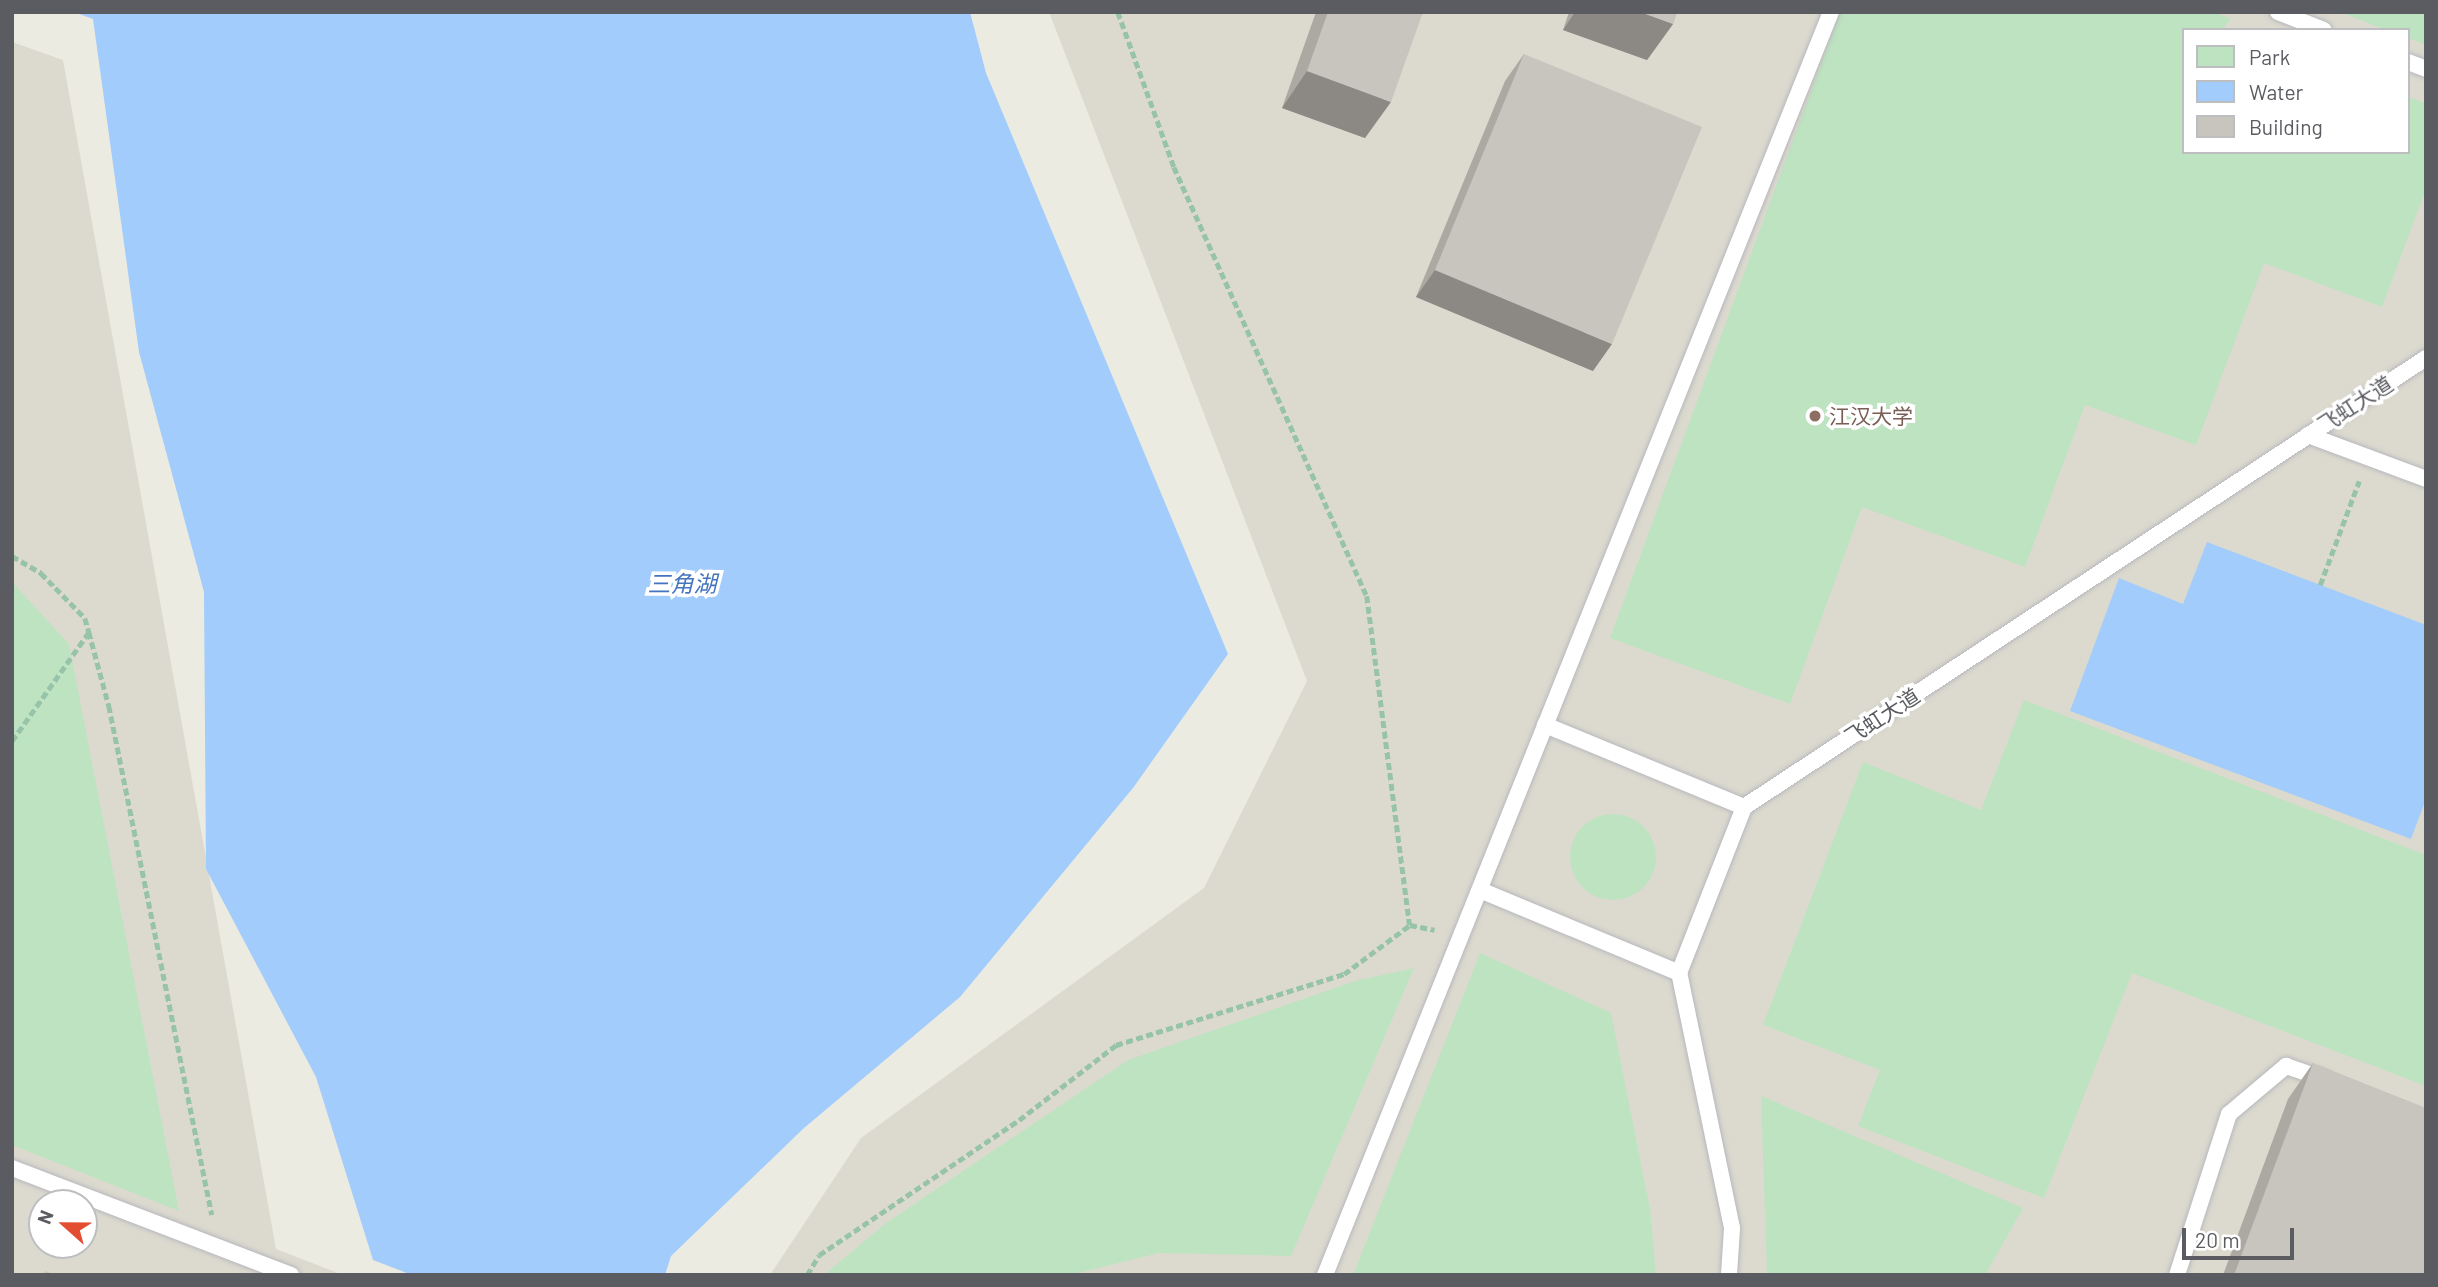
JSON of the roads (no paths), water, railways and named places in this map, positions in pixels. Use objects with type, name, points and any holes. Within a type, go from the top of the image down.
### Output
[{"type":"lane","points":[[1325,1275],[1831,12]]},
{"type":"lane","points":[[2278,12],[2319,28]]},
{"type":"lane","name":"飞虹大道","points":[[1744,807],[2426,358]]},
{"type":"lane","points":[[2308,435],[2426,479]]},
{"type":"lane","points":[[1545,725],[1744,807],[1679,973],[1732,1227],[1730,1275]]},
{"type":"lane","points":[[1479,890],[1679,973]]},
{"type":"lane","points":[[2177,1275],[2229,1114],[2286,1066],[2337,1084]]},
{"type":"lane","points":[[12,1168],[291,1275]]},
{"type":"water","name":"三角湖","points":[[74,12],[970,12],[986,73],[1228,654],[1133,788],[960,997],[804,1128],[671,1256],[665,1275],[412,1275],[373,1260],[316,1077],[206,869],[204,592],[139,352],[93,19]]},
{"type":"water","points":[[2207,542],[2426,625],[2426,799],[2411,839],[2070,711],[2119,578],[2183,604]]},
{"type":"place","name":"江汉大学","points":[[1815,416]]}]
